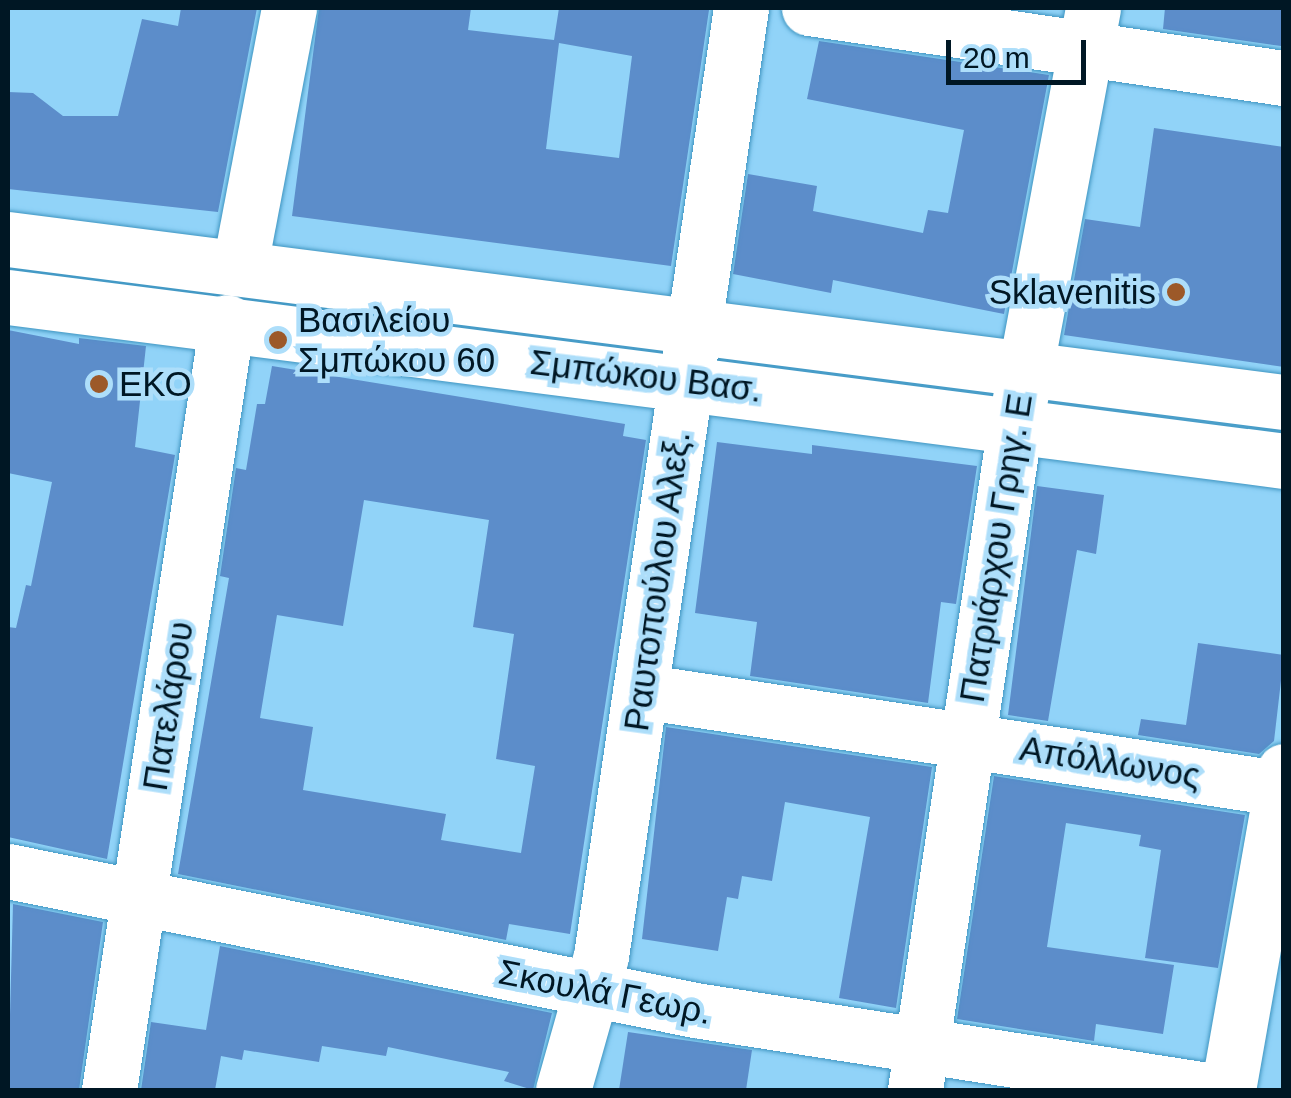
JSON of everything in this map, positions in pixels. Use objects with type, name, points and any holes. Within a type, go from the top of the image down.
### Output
[{"type":"street","points":[[240,265],[289,8]]},
{"type":"street","name":"Ραυτοπούλου Αλεξ.","points":[[563,1090],[594,991],[742,8]]},
{"type":"street","points":[[809,8],[1090,28],[1284,78]]},
{"type":"street","name":"Πατριάρχου Γρηγ. Ε","points":[[918,1069],[1024,368],[1090,28]]},
{"type":"street","name":"Σμπώκου Βασ.","points":[[8,239],[240,265],[1284,402]]},
{"type":"street","name":"Σμπώκου Βασ.","points":[[8,297],[227,322],[1284,461]]},
{"type":"street","name":"Πατελάρου","points":[[109,1090],[227,322]]},
{"type":"street","name":"Απόλλωνος","points":[[640,690],[1283,783]]},
{"type":"street","points":[[1228,1090],[1283,783]]},
{"type":"street","name":"Σκουλά Γεωρ.","points":[[8,872],[594,991],[918,1069],[1206,1090]]},
{"type":"building","points":[[181,8],[257,8],[218,212],[8,189],[8,92],[33,93],[63,116],[118,116],[142,19],[178,26]]},
{"type":"building","points":[[319,8],[471,8],[468,30],[554,40],[559,8],[709,10],[671,266],[292,216]],"holes":[[[559,43],[632,56],[619,158],[546,149]]]},
{"type":"building","points":[[1165,8],[1284,8],[1281,46],[1163,29]]},
{"type":"building","points":[[819,41],[1049,75],[1004,314],[833,280],[831,293],[733,274],[748,174],[817,186],[813,211],[923,233],[928,210],[948,213],[964,130],[807,99]]},
{"type":"building","name":"Sklavenitis","points":[[1154,128],[1284,147],[1284,367],[1064,335],[1085,219],[1140,227]]},
{"type":"building","points":[[8,330],[79,344],[79,338],[146,346],[135,447],[175,455],[107,859],[8,837],[8,627],[16,628],[26,585],[31,586],[52,482],[8,473]]},
{"type":"building","points":[[272,366],[625,424],[623,436],[646,440],[570,934],[509,924],[506,940],[178,874],[229,578],[220,576],[236,468],[246,470],[257,404],[265,404]],"holes":[[[364,500],[489,520],[473,627],[514,634],[496,759],[535,766],[521,853],[441,840],[446,814],[303,790],[313,727],[260,718],[277,615],[343,626]]]},
{"type":"building","points":[[717,442],[812,454],[812,445],[977,466],[956,604],[941,602],[928,703],[750,676],[757,622],[695,613]]},
{"type":"building","points":[[1037,486],[1104,495],[1096,554],[1077,550],[1048,721],[1008,715]]},
{"type":"building","points":[[1198,643],[1284,655],[1274,741],[1259,754],[1138,735],[1141,719],[1186,725]]},
{"type":"building","points":[[666,727],[932,767],[896,1008],[839,998],[870,817],[785,802],[772,881],[742,876],[738,899],[727,897],[718,951],[642,939]]},
{"type":"building","points":[[994,776],[1245,815],[1218,968],[1145,958],[1161,850],[1139,846],[1141,835],[1066,823],[1047,947],[1174,965],[1163,1034],[1096,1024],[1094,1041],[957,1019]]},
{"type":"building","points":[[13,904],[103,922],[79,1090],[8,1090]]},
{"type":"building","points":[[220,946],[552,1013],[533,1090],[504,1081],[509,1072],[388,1047],[386,1056],[322,1046],[319,1062],[244,1050],[242,1060],[221,1056],[215,1090],[141,1090],[151,1022],[206,1030]]},
{"type":"building","points":[[628,1032],[752,1050],[746,1090],[619,1090]]},
{"type":"place","name":"Sklavenitis","points":[[1176,292]]},
{"type":"place","name":"Βασιλείου Σμπώκου 60","points":[[278,340]]},
{"type":"place","name":"ΕΚΟ","points":[[99,384]]}]
